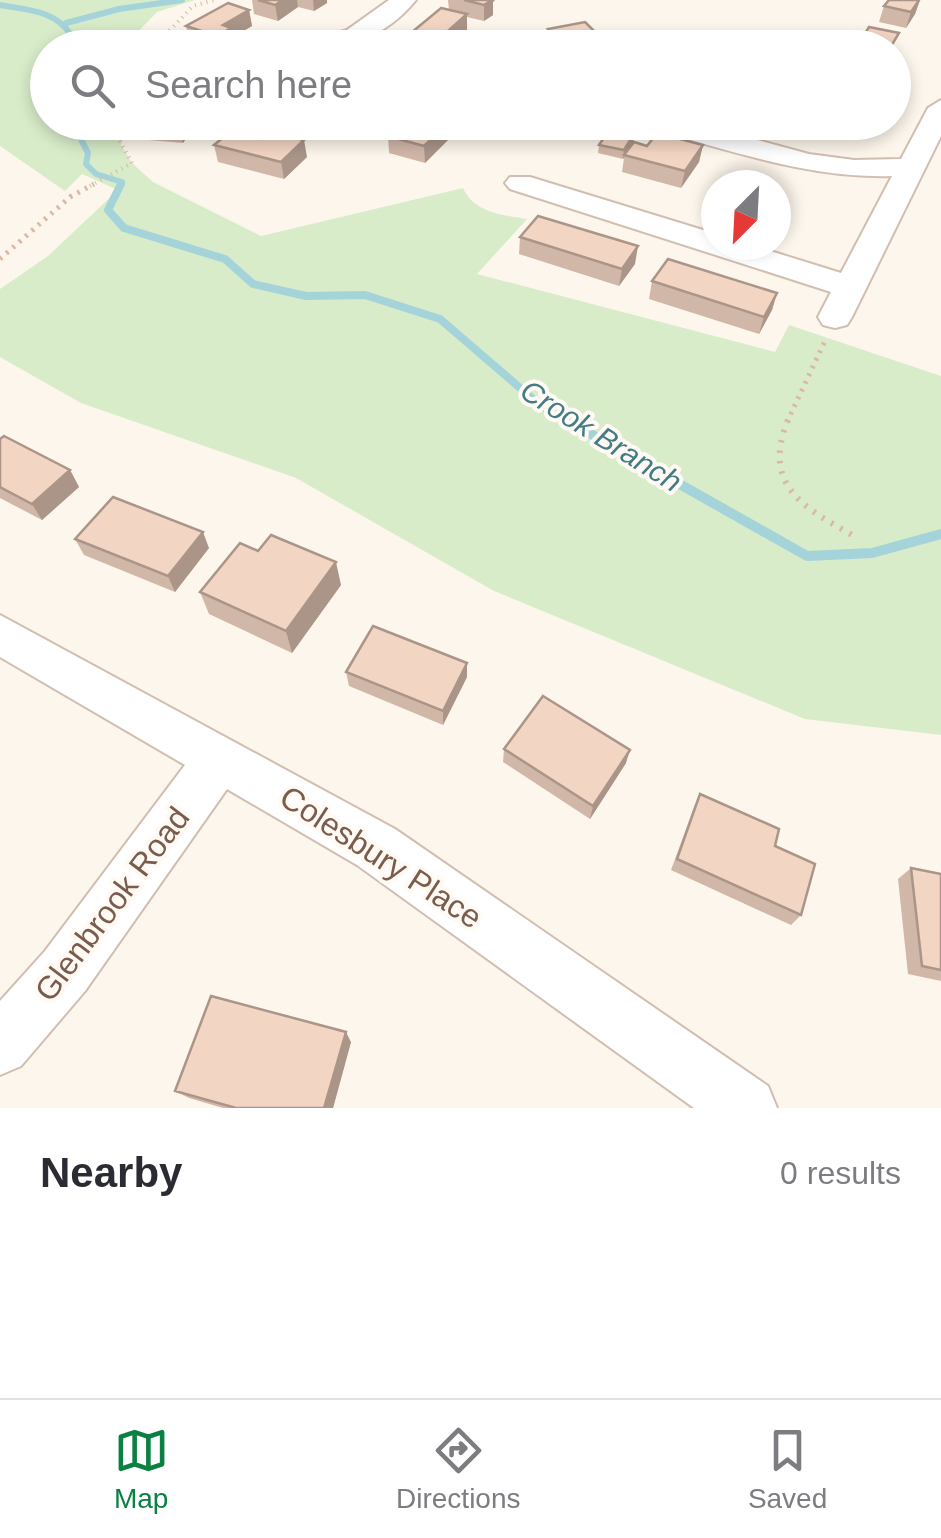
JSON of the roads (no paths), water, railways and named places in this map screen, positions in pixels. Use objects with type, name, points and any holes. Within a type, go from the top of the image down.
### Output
[{"type":"street","points":[[363,30],[404,0]]},
{"type":"street","points":[[835,318],[941,108]]},
{"type":"street","points":[[726,140],[808,162],[854,169],[912,167]]},
{"type":"street","points":[[520,183],[848,286]]},
{"type":"street","name":"Colesbury Place","points":[[0,634],[376,847],[746,1108]]},
{"type":"street","name":"Glenbrook Road","points":[[0,1045],[65,971],[220,758]]},
{"type":"waterway","points":[[66,23],[119,9],[182,0]]},
{"type":"waterway","name":"Crook Branch","points":[[0,5],[40,12],[67,30]]},
{"type":"waterway","name":"Crook Branch","points":[[81,140],[88,153],[86,164],[96,174],[122,182],[108,210],[124,228],[225,259],[253,284],[306,296],[365,295],[440,319],[541,406],[570,422]]},
{"type":"waterway","name":"Crook Branch","points":[[566,420],[807,556],[872,553],[941,534]]}]
